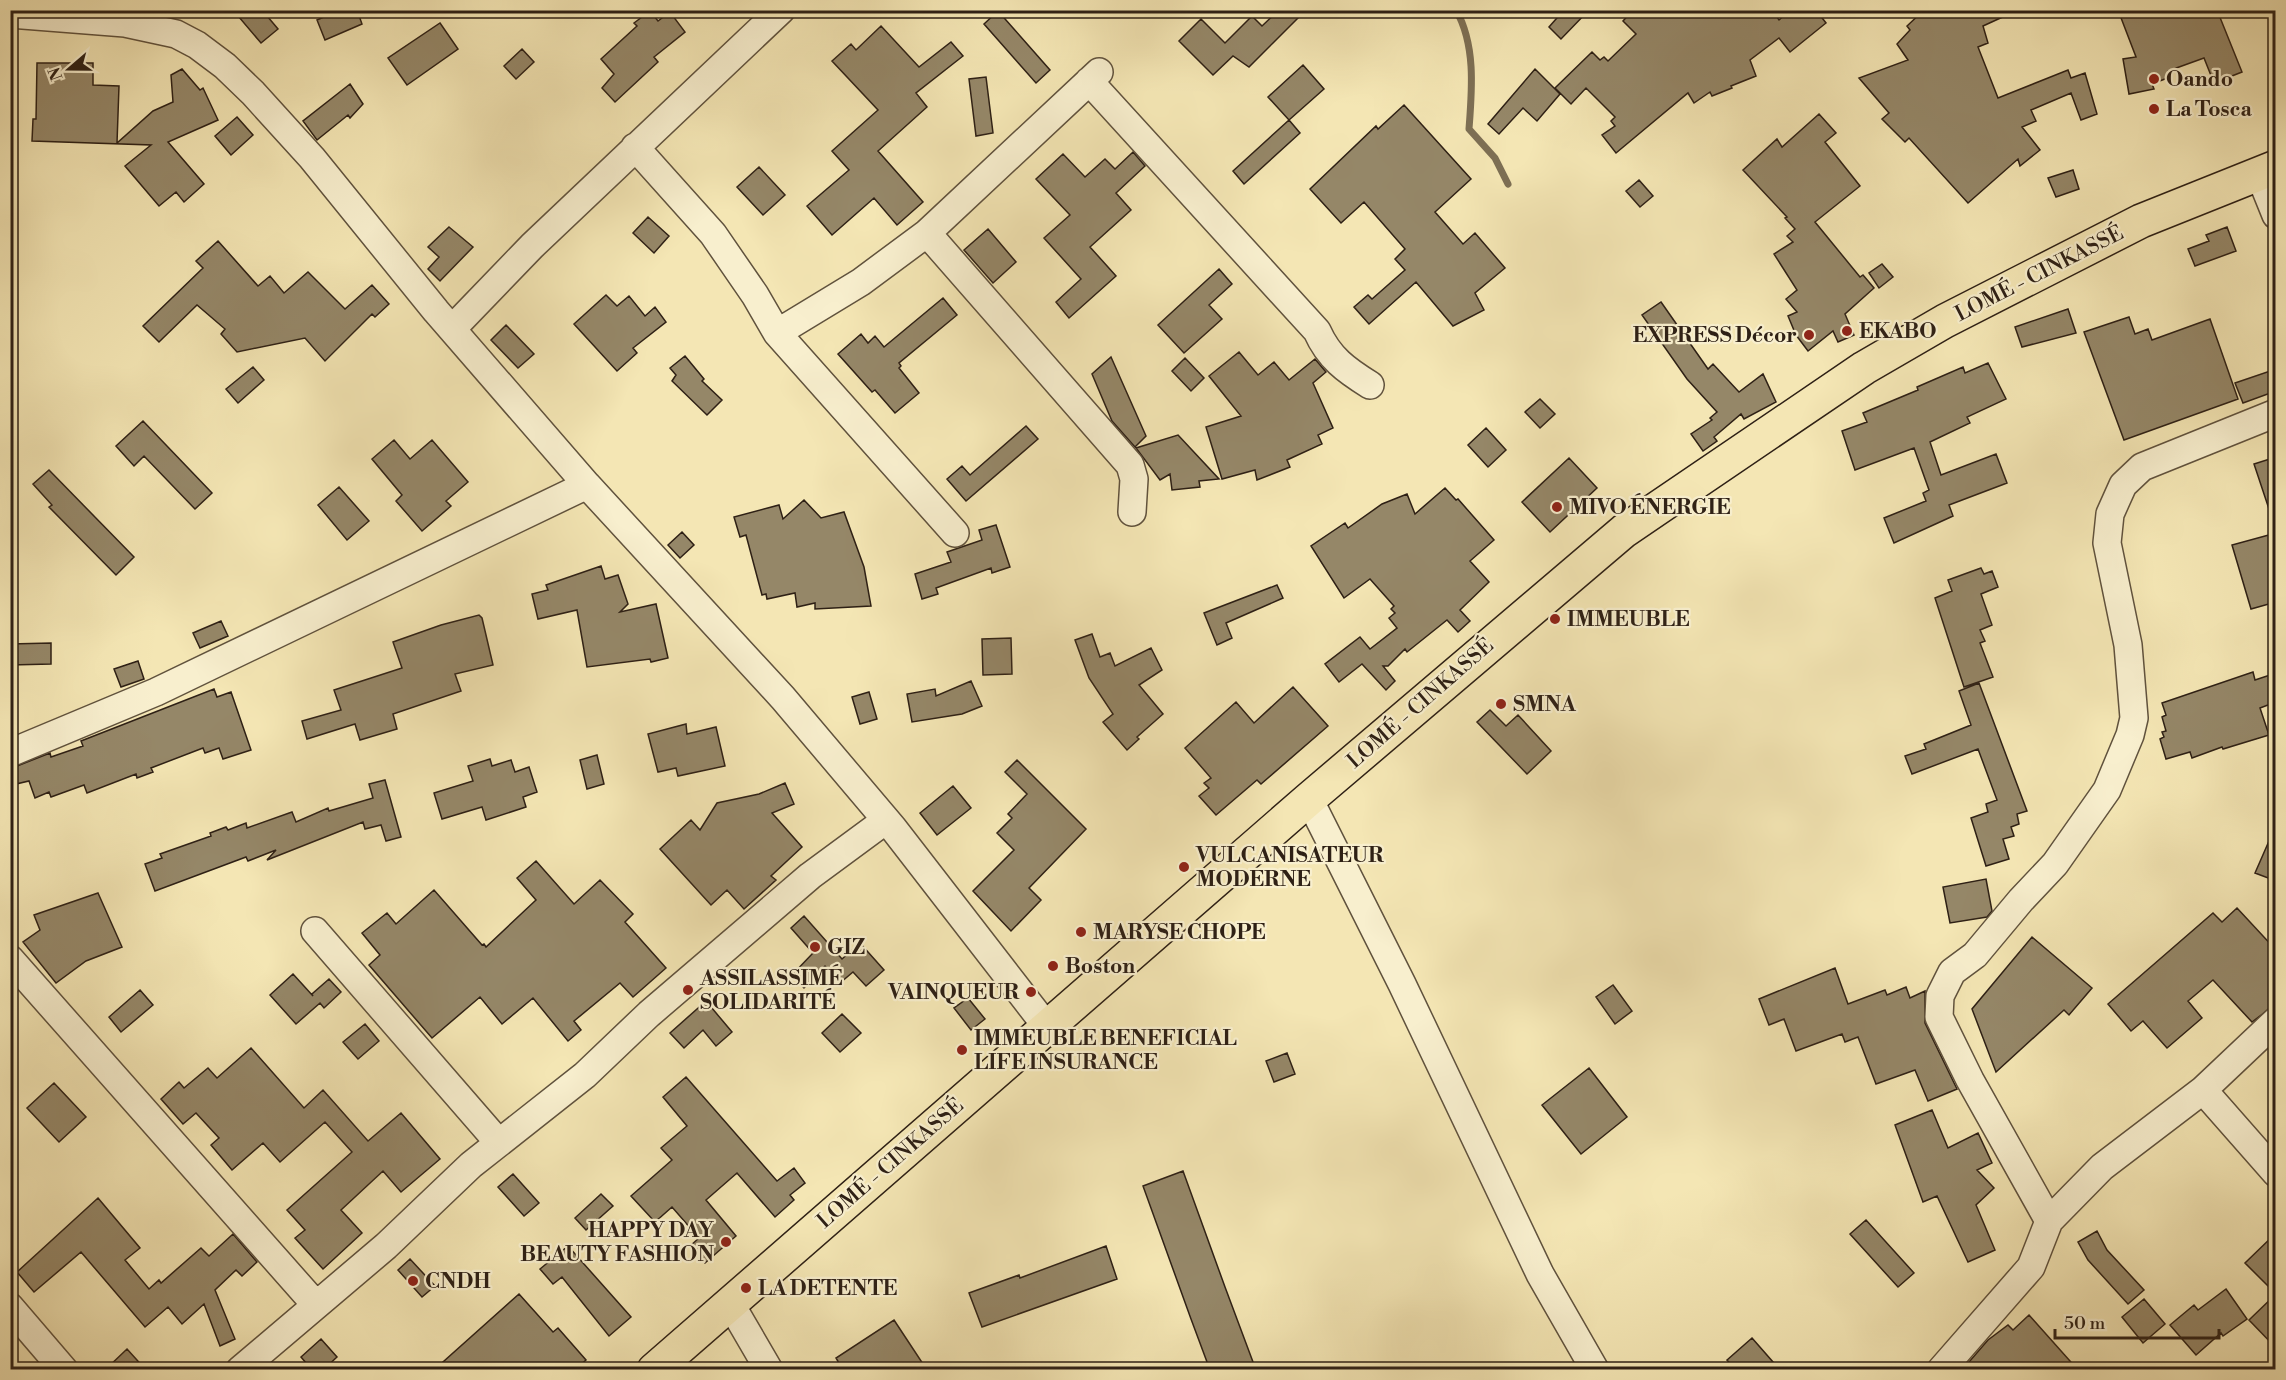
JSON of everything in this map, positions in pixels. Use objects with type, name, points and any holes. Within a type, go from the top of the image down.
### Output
[{"type":"highway","name":"LOMÉ - CINKASSÉ","points":[[654,1370],[1309,799],[1624,531],[1864,368],[1945,321],[2141,221],[2267,170]]},
{"type":"street","points":[[452,329],[635,147],[781,10]]},
{"type":"street","points":[[10,14],[125,23],[176,34],[197,45],[225,66],[263,103],[312,158],[452,329],[587,485],[756,666],[886,820],[1047,1027]]},
{"type":"street","points":[[777,333],[861,282],[927,233],[1094,76],[1317,331],[1325,350],[1340,366],[1370,385]]},
{"type":"street","points":[[635,147],[713,234],[755,295],[777,333],[954,533]]},
{"type":"street","points":[[2267,170],[2276,215]]},
{"type":"street","points":[[927,233],[1130,465],[1134,479],[1132,512]]},
{"type":"street","points":[[2049,1221],[1965,1070],[1940,1017],[1940,996],[1952,972],[1975,955],[2020,900],[2055,864],[2107,790],[2127,743],[2134,718],[2128,645],[2107,543],[2110,514],[2122,485],[2142,467],[2276,413]]},
{"type":"street","points":[[10,753],[156,692],[587,485]]},
{"type":"street","points":[[1309,799],[1402,984],[1540,1274],[1595,1370]]},
{"type":"street","points":[[240,1370],[386,1246],[471,1165],[585,1075],[649,1014],[810,876],[886,820]]},
{"type":"street","points":[[315,931],[499,1143]]},
{"type":"street","points":[[11,961],[316,1305]]},
{"type":"street","points":[[1941,1370],[2031,1267],[2049,1221],[2102,1167],[2203,1090],[2276,1021]]},
{"type":"street","points":[[2203,1090],[2276,1173]]},
{"type":"street","points":[[730,1303],[769,1370]]},
{"type":"street","points":[[10,1307],[64,1370]]},
{"type":"building","points":[[233,10],[262,10],[278,29],[261,43]]},
{"type":"building","points":[[324,10],[357,10],[362,24],[325,40],[317,20],[326,16]]},
{"type":"building","points":[[1279,10],[1306,10],[1249,67],[1233,56],[1213,75],[1179,41],[1201,19],[1225,43],[1252,16],[1262,26]]},
{"type":"building","points":[[1564,10],[1589,10],[1561,39],[1549,27]]},
{"type":"building","points":[[1633,10],[1772,10],[1779,20],[1791,10],[1816,10],[1826,23],[1790,52],[1779,38],[1750,60],[1756,76],[1712,96],[1710,92],[1694,103],[1688,93],[1616,153],[1602,135],[1615,126],[1611,121],[1615,117],[1586,88],[1571,104],[1555,88],[1592,52],[1600,60],[1604,57],[1608,61],[1636,34],[1623,21]]},
{"type":"building","points":[[1924,10],[2018,10],[1983,26],[1988,43],[1978,47],[1998,98],[2068,70],[2071,78],[2085,73],[2097,114],[2081,120],[2071,93],[2031,110],[2036,121],[2022,127],[2040,150],[2020,166],[2018,159],[1968,203],[1909,138],[1905,142],[1882,119],[1889,113],[1859,78],[1908,60],[1897,44],[1910,30],[1907,26]]},
{"type":"building","points":[[2118,10],[2217,10],[2242,72],[2214,83],[2204,58],[2168,71],[2170,77],[2152,84],[2154,89],[2129,94],[2123,59],[2136,57]]},
{"type":"building","points":[[650,11],[658,21],[670,12],[685,32],[654,57],[658,62],[615,102],[602,88],[614,74],[601,59],[637,26],[634,23]]},
{"type":"building","points":[[998,11],[1050,70],[1036,83],[984,24]]},
{"type":"building","points":[[440,23],[458,49],[407,85],[388,58]]},
{"type":"building","points":[[881,26],[919,67],[951,42],[963,56],[916,93],[927,107],[878,151],[923,202],[897,225],[874,198],[832,235],[807,206],[849,170],[832,151],[878,110],[832,61],[851,44],[856,50]]},
{"type":"building","points":[[522,49],[534,62],[516,79],[504,66]]},
{"type":"building","points":[[37,63],[93,63],[93,85],[119,86],[117,143],[153,111],[173,102],[171,75],[182,69],[200,90],[203,88],[218,120],[168,142],[204,184],[184,202],[176,192],[159,206],[125,166],[151,145],[32,141],[33,119],[36,119]]},
{"type":"building","points":[[1303,65],[1324,89],[1289,120],[1268,97]]},
{"type":"building","points":[[1535,69],[1560,94],[1537,121],[1523,108],[1499,134],[1488,124]]},
{"type":"building","points":[[986,77],[993,133],[976,136],[969,79]]},
{"type":"building","points":[[350,84],[363,104],[350,118],[348,115],[317,140],[303,121]]},
{"type":"building","points":[[1404,105],[1471,179],[1435,212],[1463,244],[1475,233],[1505,268],[1475,293],[1484,310],[1453,326],[1416,282],[1369,324],[1354,307],[1368,295],[1372,299],[1405,270],[1395,259],[1405,249],[1364,202],[1341,223],[1310,189],[1376,126],[1378,129]]},
{"type":"building","points":[[1819,114],[1836,133],[1825,142],[1860,186],[1815,222],[1860,277],[1863,275],[1874,288],[1845,314],[1854,335],[1838,342],[1833,331],[1808,351],[1796,335],[1788,316],[1797,312],[1786,299],[1797,290],[1774,254],[1793,242],[1787,236],[1795,229],[1785,218],[1787,217],[1743,170],[1777,139],[1782,147]]},
{"type":"building","points":[[237,117],[253,135],[231,155],[215,136]]},
{"type":"building","points":[[1289,120],[1300,133],[1244,184],[1233,171]]},
{"type":"building","points":[[1133,152],[1145,166],[1116,193],[1131,210],[1090,247],[1116,276],[1069,318],[1056,302],[1081,279],[1044,238],[1070,215],[1036,179],[1063,154],[1085,177],[1105,159],[1115,169]]},
{"type":"building","points":[[759,167],[785,195],[763,215],[737,187]]},
{"type":"building","points":[[2073,170],[2079,189],[2056,197],[2048,178]]},
{"type":"building","points":[[1639,180],[1653,196],[1640,207],[1626,191]]},
{"type":"building","points":[[648,217],[669,236],[654,253],[633,233]]},
{"type":"building","points":[[449,227],[473,247],[440,281],[428,269],[439,257],[428,247]]},
{"type":"building","points":[[2227,227],[2236,251],[2195,266],[2188,249],[2209,241],[2206,235]]},
{"type":"building","points":[[988,229],[1016,262],[993,283],[964,250]]},
{"type":"building","points":[[218,241],[258,286],[270,276],[284,293],[308,272],[345,309],[372,285],[389,304],[375,317],[372,314],[325,361],[305,338],[237,352],[221,334],[225,329],[197,305],[159,342],[143,326],[203,268],[196,261]]},
{"type":"building","points":[[1882,264],[1893,277],[1879,288],[1869,273]]},
{"type":"building","points":[[1219,269],[1232,284],[1209,305],[1222,319],[1184,353],[1158,325]]},
{"type":"building","points":[[606,295],[617,306],[629,296],[645,316],[655,307],[666,322],[633,348],[637,353],[617,371],[574,324]]},
{"type":"building","points":[[943,298],[957,315],[899,363],[901,366],[899,368],[919,393],[895,413],[875,390],[872,392],[838,354],[861,334],[868,343],[875,336],[884,347]]},
{"type":"building","points":[[1661,302],[1708,369],[1713,364],[1739,392],[1763,374],[1776,402],[1744,419],[1741,414],[1714,437],[1717,441],[1703,451],[1691,434],[1712,420],[1710,418],[1717,412],[1687,379],[1642,315]]},
{"type":"building","points":[[2068,309],[2076,333],[2022,347],[2015,327]]},
{"type":"building","points":[[2129,317],[2135,334],[2148,329],[2152,340],[2210,319],[2238,399],[2124,440],[2084,332]]},
{"type":"building","points":[[506,325],[534,354],[518,368],[491,340]]},
{"type":"building","points":[[1239,352],[1258,375],[1274,362],[1289,380],[1315,359],[1326,372],[1313,383],[1333,428],[1318,435],[1322,444],[1287,460],[1290,467],[1257,480],[1255,470],[1222,479],[1206,427],[1241,416],[1209,376]]},
{"type":"building","points":[[685,356],[704,379],[702,381],[722,400],[707,415],[672,381],[676,375],[670,368]]},
{"type":"building","points":[[1111,357],[1146,436],[1135,447],[1112,421],[1092,374]]},
{"type":"building","points":[[1185,358],[1204,378],[1191,391],[1172,371]]},
{"type":"building","points":[[1988,363],[2006,399],[1967,417],[1970,423],[1930,442],[1941,475],[1996,454],[2007,483],[1949,505],[1953,516],[1894,543],[1884,518],[1926,501],[1923,493],[1929,490],[1914,448],[1855,470],[1842,431],[1867,422],[1863,413],[1918,390],[1917,387],[1963,367],[1965,373]]},
{"type":"building","points":[[253,367],[264,380],[238,403],[226,389]]},
{"type":"building","points":[[2276,369],[2276,391],[2243,403],[2235,383]]},
{"type":"building","points":[[1540,399],[1555,414],[1540,428],[1525,412]]},
{"type":"building","points":[[143,421],[212,493],[195,509],[144,456],[134,466],[116,446]]},
{"type":"building","points":[[1026,426],[1038,439],[966,501],[947,479],[962,466],[970,475]]},
{"type":"building","points":[[1486,428],[1506,450],[1488,467],[1468,445]]},
{"type":"building","points":[[1178,435],[1219,479],[1199,481],[1200,487],[1172,490],[1170,474],[1160,480],[1136,448]]},
{"type":"building","points":[[394,440],[410,459],[432,440],[468,482],[446,501],[451,506],[422,531],[396,501],[402,495],[372,459]]},
{"type":"building","points":[[2276,457],[2276,517],[2272,518],[2254,464]]},
{"type":"building","points":[[1569,458],[1597,488],[1550,532],[1522,502]]},
{"type":"building","points":[[49,470],[134,557],[116,575],[49,507],[52,505],[33,484]]},
{"type":"building","points":[[339,487],[369,521],[347,540],[318,505]]},
{"type":"building","points":[[1445,488],[1456,500],[1458,499],[1494,540],[1470,561],[1489,582],[1460,610],[1470,621],[1458,632],[1447,620],[1407,652],[1405,649],[1388,666],[1383,666],[1395,681],[1386,690],[1362,664],[1339,682],[1325,664],[1360,637],[1370,649],[1397,628],[1389,618],[1395,613],[1391,609],[1394,606],[1370,579],[1344,598],[1311,546],[1345,523],[1348,528],[1382,504],[1407,494],[1415,514]]},
{"type":"building","points":[[804,500],[821,518],[844,512],[864,567],[871,606],[815,609],[815,603],[797,607],[795,593],[767,599],[766,594],[762,595],[746,535],[740,537],[734,517],[779,505],[783,519]]},
{"type":"building","points":[[996,525],[1010,567],[992,573],[991,568],[936,588],[938,594],[922,599],[915,574],[951,562],[947,552],[982,540],[979,530]]},
{"type":"building","points":[[682,532],[694,545],[680,558],[668,545]]},
{"type":"building","points":[[2276,533],[2276,602],[2251,609],[2232,545]]},
{"type":"building","points":[[601,566],[605,579],[618,575],[628,604],[620,612],[656,604],[668,658],[651,662],[650,659],[587,667],[577,610],[538,619],[532,594],[548,590],[546,585]]},
{"type":"building","points":[[1981,568],[1984,574],[1992,571],[1998,587],[1981,594],[1992,625],[1980,630],[1985,641],[1980,643],[1993,677],[1964,687],[1935,598],[1952,591],[1948,580]]},
{"type":"building","points":[[1277,585],[1283,598],[1226,623],[1232,638],[1217,645],[1204,613]]},
{"type":"building","points":[[479,615],[482,618],[493,665],[455,674],[461,691],[393,714],[397,729],[360,740],[355,724],[307,739],[302,721],[341,710],[334,690],[402,668],[393,642],[441,625]]},
{"type":"building","points":[[221,621],[228,636],[200,648],[193,633]]},
{"type":"building","points":[[1092,634],[1100,657],[1110,653],[1115,666],[1151,648],[1162,670],[1139,685],[1163,714],[1137,737],[1139,739],[1127,750],[1103,722],[1113,714],[1089,678],[1075,640]]},
{"type":"building","points":[[1011,638],[1012,674],[983,675],[982,639]]},
{"type":"building","points":[[51,643],[51,664],[10,665],[10,644]]},
{"type":"building","points":[[138,661],[144,679],[121,687],[114,669]]},
{"type":"building","points":[[2253,672],[2255,680],[2276,673],[2276,702],[2260,708],[2269,735],[2223,749],[2222,747],[2192,758],[2190,752],[2166,759],[2160,739],[2164,737],[2162,732],[2166,731],[2162,717],[2166,715],[2162,703]]},
{"type":"building","points":[[971,681],[982,706],[962,714],[912,722],[907,694],[935,689],[936,696]]},
{"type":"building","points":[[1979,683],[2027,811],[2017,814],[2019,824],[2011,827],[2014,836],[2003,839],[2009,859],[1986,866],[1971,818],[1988,812],[1986,804],[1997,800],[1978,749],[1912,774],[1905,756],[1926,749],[1924,744],[1971,725],[1959,691]]},
{"type":"building","points":[[1293,687],[1328,726],[1261,784],[1257,780],[1216,815],[1199,796],[1209,788],[1204,783],[1211,778],[1185,748],[1236,702],[1254,723]]},
{"type":"building","points":[[214,689],[217,697],[231,692],[251,750],[223,759],[219,748],[205,753],[203,748],[151,768],[153,772],[137,778],[136,774],[87,793],[84,785],[51,797],[49,792],[35,798],[29,781],[16,784],[12,768],[50,753],[51,757],[83,746],[81,741]]},
{"type":"building","points":[[869,692],[877,719],[860,724],[852,697]]},
{"type":"building","points":[[1490,710],[1506,726],[1518,715],[1551,751],[1527,774],[1477,722]]},
{"type":"building","points":[[686,724],[687,734],[716,727],[725,766],[678,776],[676,768],[658,772],[648,734]]},
{"type":"building","points":[[597,755],[604,784],[587,789],[580,760]]},
{"type":"building","points":[[490,759],[492,766],[511,760],[515,772],[529,767],[537,792],[523,797],[526,807],[486,820],[482,807],[442,819],[434,793],[473,781],[468,766]]},
{"type":"building","points":[[1017,760],[1086,829],[1029,888],[1041,900],[1011,931],[973,891],[1014,850],[997,833],[1012,818],[1008,814],[1027,794],[1005,772]]},
{"type":"building","points":[[385,780],[401,837],[386,841],[381,825],[365,829],[363,822],[267,860],[276,850],[248,861],[246,857],[155,891],[145,864],[162,858],[160,854],[211,836],[210,833],[226,827],[228,830],[246,823],[247,828],[292,812],[296,822],[328,808],[329,811],[373,798],[369,784]]},
{"type":"building","points":[[785,783],[794,804],[772,813],[802,847],[771,876],[776,880],[744,909],[727,890],[711,905],[660,849],[691,820],[700,830],[717,803],[759,794]]},
{"type":"building","points":[[953,786],[971,808],[937,835],[920,813]]},
{"type":"building","points":[[2276,825],[2276,881],[2255,873]]},
{"type":"building","points":[[536,861],[574,904],[600,880],[633,914],[625,922],[666,968],[633,997],[620,983],[574,1021],[581,1030],[568,1041],[533,998],[502,1024],[480,997],[432,1038],[369,965],[380,955],[362,933],[387,913],[396,924],[434,890],[486,947],[536,900],[517,878]]},
{"type":"building","points":[[1986,879],[1992,911],[1987,917],[1950,923],[1943,887]]},
{"type":"building","points":[[98,893],[122,947],[86,961],[56,983],[23,942],[40,930],[34,915]]},
{"type":"building","points":[[2237,908],[2276,950],[2276,1004],[2252,1022],[2213,980],[2188,1001],[2202,1018],[2167,1048],[2143,1021],[2131,1031],[2108,1004],[2213,913],[2222,922]]},
{"type":"building","points":[[804,916],[842,959],[860,943],[884,970],[866,986],[853,972],[840,983],[825,966],[804,988],[792,975],[813,953],[791,928]]},
{"type":"building","points":[[2032,937],[2092,988],[2069,1015],[2064,1010],[1996,1072],[1972,1009]]},
{"type":"building","points":[[1835,968],[1848,1004],[1885,990],[1887,995],[1906,987],[1910,998],[1925,991],[1925,1023],[1957,1089],[1928,1101],[1915,1070],[1876,1084],[1858,1037],[1845,1042],[1842,1034],[1796,1051],[1784,1019],[1769,1025],[1759,999]]},
{"type":"building","points":[[293,974],[313,996],[312,994],[329,979],[341,992],[324,1008],[320,1003],[296,1024],[270,995]]},
{"type":"building","points":[[1613,985],[1632,1011],[1615,1024],[1596,997]]},
{"type":"building","points":[[140,990],[153,1005],[121,1032],[109,1017]]},
{"type":"building","points":[[968,998],[985,1019],[971,1030],[954,1008]]},
{"type":"building","points":[[706,1001],[732,1032],[716,1046],[703,1030],[684,1048],[670,1033]]},
{"type":"building","points":[[842,1014],[861,1033],[840,1052],[822,1033]]},
{"type":"building","points":[[365,1024],[379,1041],[358,1059],[343,1042]]},
{"type":"building","points":[[251,1048],[304,1108],[323,1090],[368,1141],[401,1113],[440,1159],[401,1192],[383,1171],[341,1210],[362,1233],[323,1269],[295,1238],[305,1230],[287,1210],[352,1152],[325,1122],[280,1162],[263,1143],[232,1170],[211,1145],[219,1138],[196,1113],[183,1124],[161,1099],[179,1082],[184,1088],[208,1068],[217,1078]]},
{"type":"building","points":[[1287,1053],[1295,1074],[1274,1082],[1266,1061]]},
{"type":"building","points":[[1589,1068],[1627,1117],[1581,1154],[1542,1105]]},
{"type":"building","points":[[686,1077],[777,1181],[794,1168],[805,1183],[790,1195],[794,1200],[775,1217],[737,1173],[706,1200],[736,1236],[705,1263],[690,1246],[699,1238],[672,1207],[655,1222],[631,1196],[672,1160],[661,1148],[687,1126],[663,1097]]},
{"type":"building","points":[[54,1083],[86,1117],[59,1142],[27,1108]]},
{"type":"building","points":[[1932,1110],[1948,1148],[1978,1133],[1992,1163],[1977,1170],[1994,1188],[1976,1205],[1995,1250],[1968,1262],[1937,1196],[1923,1202],[1895,1125]]},
{"type":"building","points":[[1183,1171],[1256,1370],[1210,1370],[1191,1319],[1143,1186]]},
{"type":"building","points":[[513,1174],[539,1203],[524,1216],[498,1187]]},
{"type":"building","points":[[601,1194],[613,1206],[586,1230],[575,1218]]},
{"type":"building","points":[[98,1198],[140,1248],[125,1260],[149,1289],[159,1280],[161,1283],[201,1248],[209,1256],[233,1234],[257,1262],[242,1276],[236,1270],[215,1290],[235,1339],[220,1346],[204,1304],[182,1324],[168,1307],[145,1327],[81,1252],[34,1292],[17,1272]]},
{"type":"building","points":[[1866,1220],[1914,1273],[1898,1287],[1850,1234]]},
{"type":"building","points":[[2097,1231],[2107,1250],[2144,1290],[2128,1304],[2088,1260],[2078,1242]]},
{"type":"building","points":[[2276,1233],[2276,1294],[2245,1263]]},
{"type":"building","points":[[568,1246],[631,1317],[609,1336],[562,1277],[553,1284],[540,1269]]},
{"type":"building","points":[[1106,1246],[1117,1279],[982,1327],[969,1293],[1019,1275],[1020,1278]]},
{"type":"building","points":[[410,1259],[435,1286],[422,1297],[398,1270]]},
{"type":"building","points":[[2226,1289],[2247,1319],[2223,1336],[2221,1333],[2196,1355],[2170,1325],[2194,1305],[2198,1310]]},
{"type":"building","points":[[519,1294],[553,1332],[558,1328],[586,1360],[575,1370],[434,1370]]},
{"type":"building","points":[[2276,1294],[2276,1348],[2249,1320]]},
{"type":"building","points":[[2144,1299],[2165,1324],[2143,1343],[2122,1317]]},
{"type":"building","points":[[2029,1315],[2078,1370],[1975,1370],[1969,1362],[1988,1340],[2008,1325],[2013,1330]]},
{"type":"building","points":[[894,1320],[927,1370],[843,1370],[836,1358]]},
{"type":"building","points":[[1752,1338],[1780,1370],[1736,1370],[1727,1360]]},
{"type":"building","points":[[321,1339],[337,1357],[323,1370],[312,1370],[301,1357]]},
{"type":"building","points":[[127,1349],[146,1370],[105,1370]]},
{"type":"waterway","points":[[1456,10],[1470,53],[1469,129],[1495,158],[1508,184]]},
{"type":"place","name":"Oando","points":[[2154,79]]},
{"type":"place","name":"La Tosca","points":[[2154,109]]},
{"type":"place","name":"EKABO","points":[[1847,331]]},
{"type":"place","name":"EXPRESS Décor","points":[[1809,335]]},
{"type":"place","name":"MIVO ÉNERGIE","points":[[1557,507]]},
{"type":"place","name":"IMMEUBLE","points":[[1555,619]]},
{"type":"place","name":"SMNA","points":[[1501,704]]},
{"type":"place","name":"VULCANISATEUR MODERNE","points":[[1184,867]]},
{"type":"place","name":"MARYSE CHOPE","points":[[1081,932]]},
{"type":"place","name":"GIZ","points":[[815,947]]},
{"type":"place","name":"Boston","points":[[1053,966]]},
{"type":"place","name":"ASSILASSIMÉ SOLIDARITÉ","points":[[688,990]]},
{"type":"place","name":"VAINQUEUR","points":[[1031,992]]},
{"type":"place","name":"IMMEUBLE BENEFICIAL LIFE INSURANCE","points":[[962,1050]]},
{"type":"place","name":"HAPPY DAY BEAUTY FASHION","points":[[726,1242]]},
{"type":"place","name":"CNDH","points":[[413,1281]]},
{"type":"place","name":"LA DETENTE","points":[[746,1288]]}]
